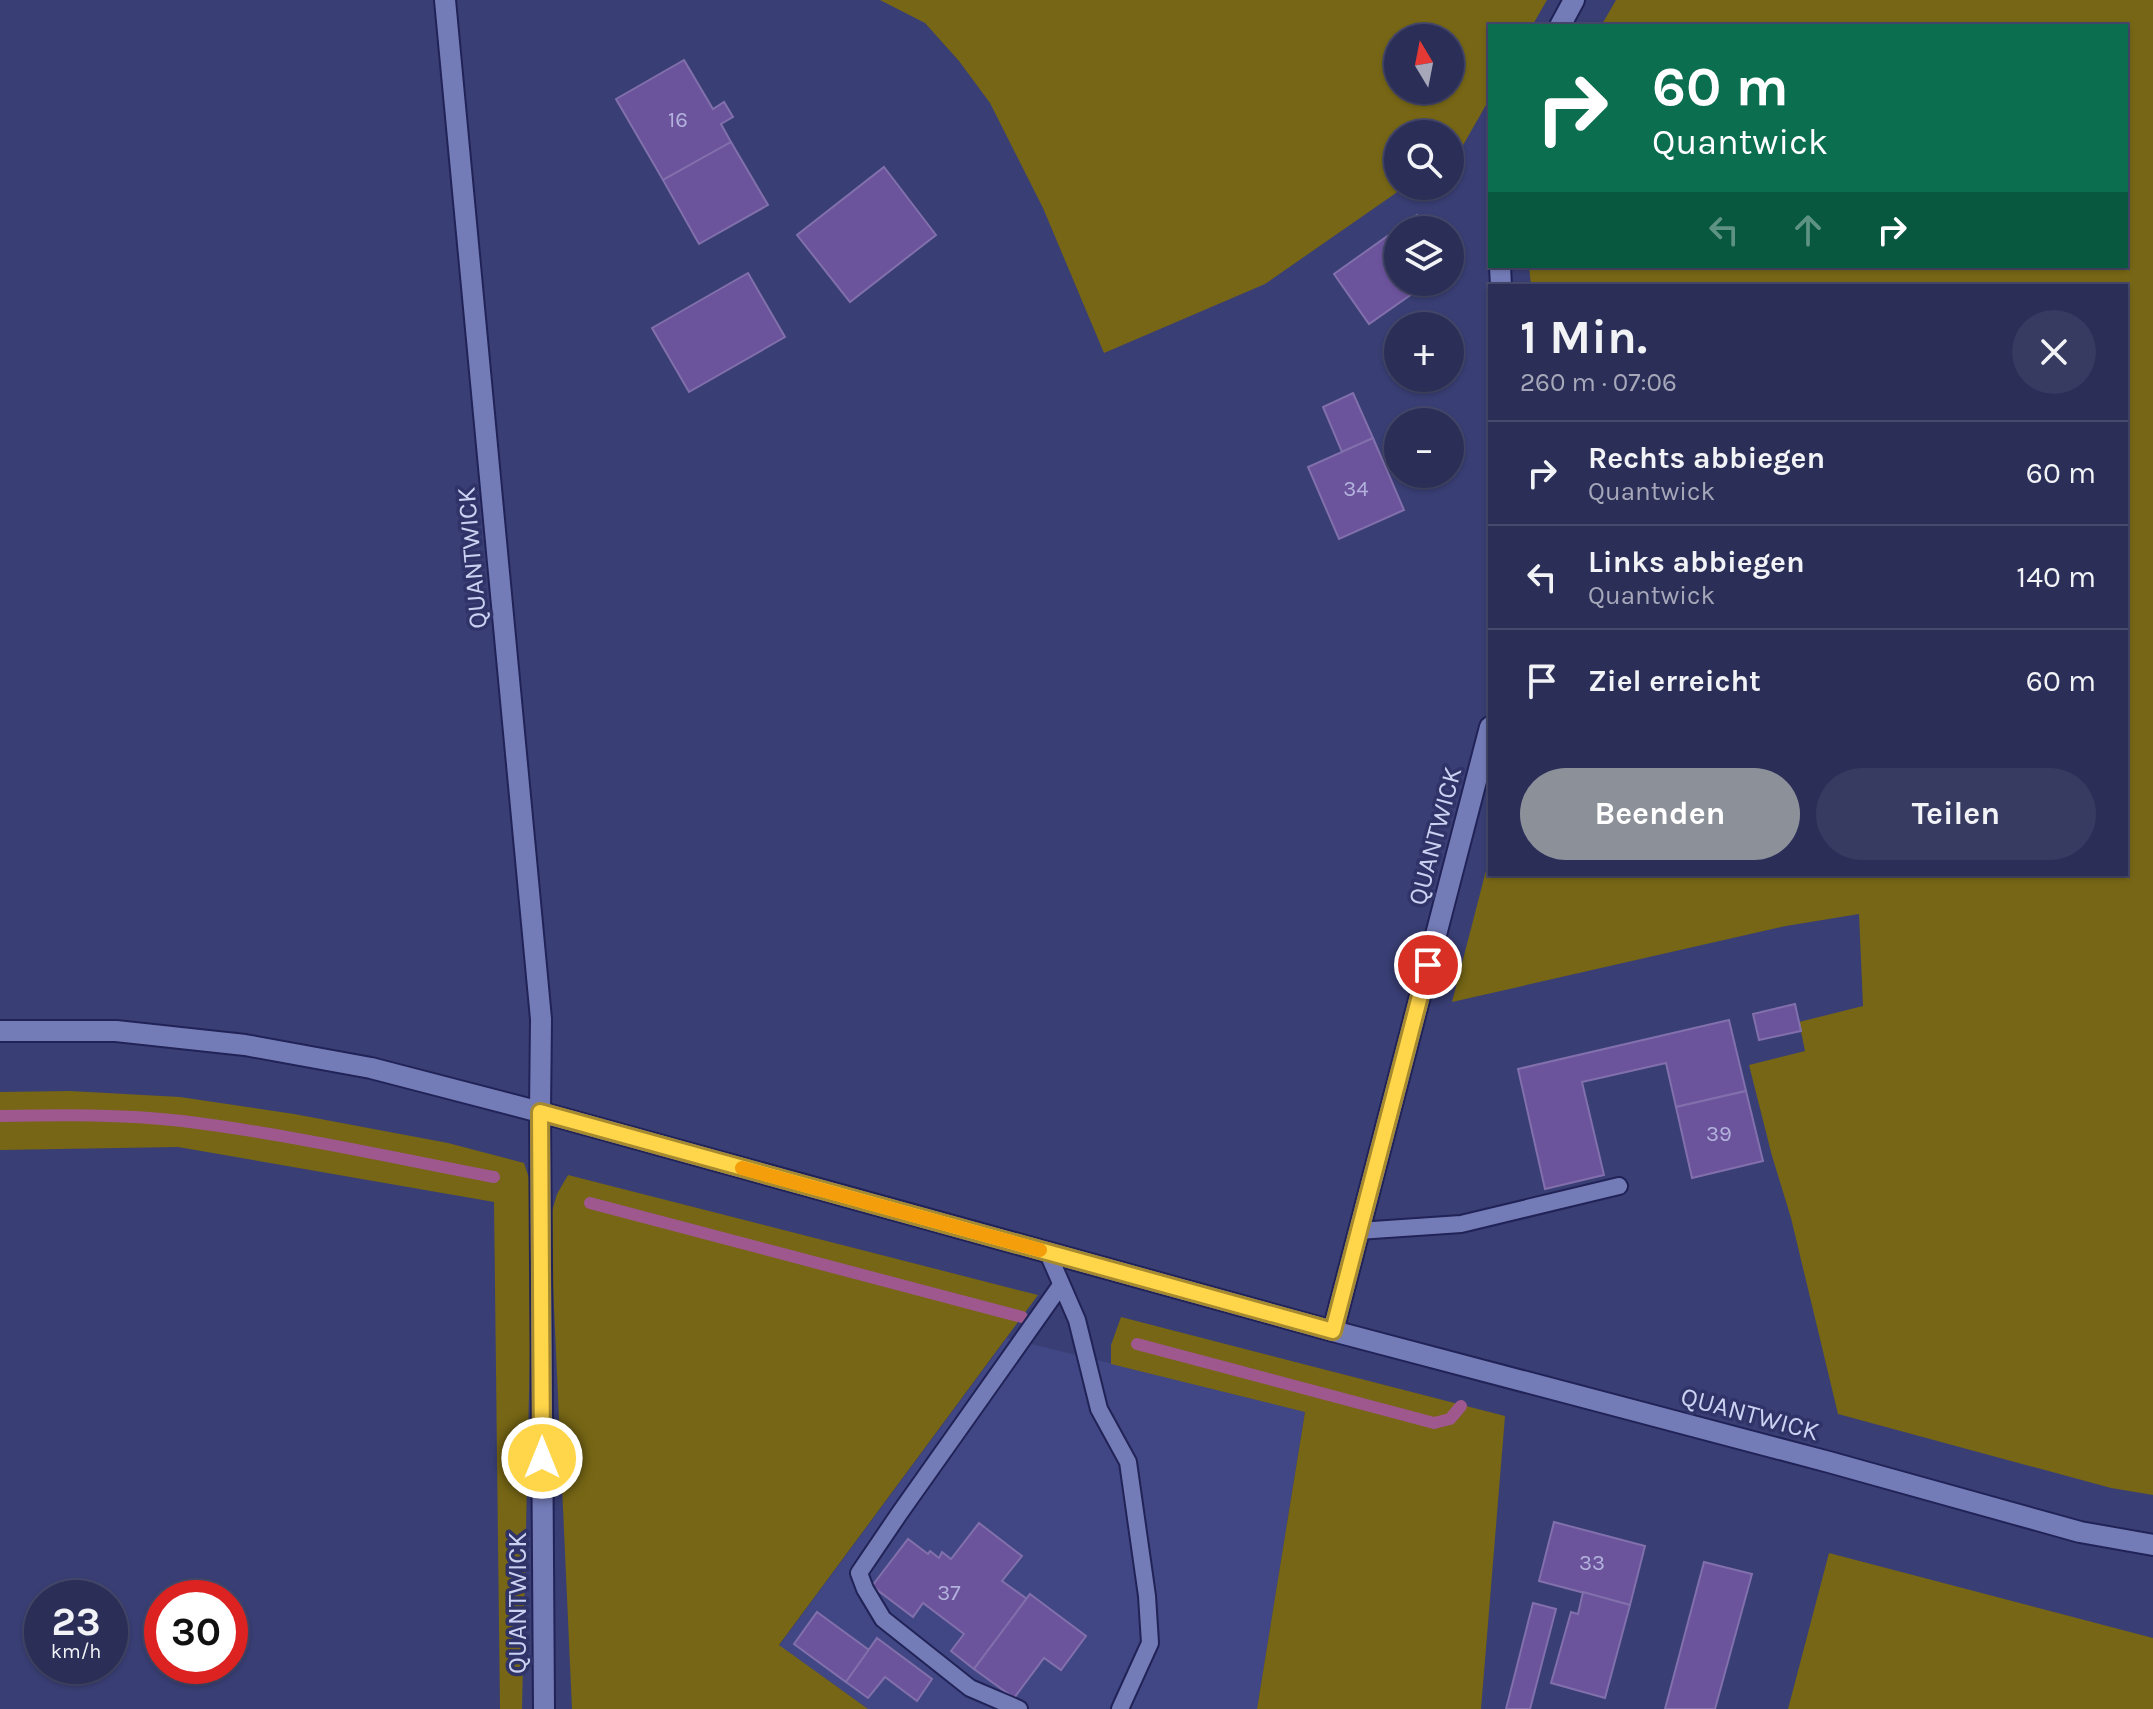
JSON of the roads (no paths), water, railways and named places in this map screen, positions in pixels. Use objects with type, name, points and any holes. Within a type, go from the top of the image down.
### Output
[{"type":"street","name":"QUANTWICK","points":[[445,0],[541,1019],[544,1709]]},
{"type":"street","points":[[1561,24],[1574,0]]},
{"type":"street","name":"QUANTWICK","points":[[1333,1331],[1488,735]]},
{"type":"street","name":"QUANTWICK","points":[[0,1031],[116,1031],[245,1045],[371,1068],[2080,1532],[2153,1545]]},
{"type":"lane","points":[[1358,1231],[1461,1224],[1619,1186]]},
{"type":"lane","points":[[1047,1251],[1077,1320],[1099,1409],[1128,1462],[1147,1596],[1150,1643],[1120,1709]]},
{"type":"lane","points":[[1019,1709],[970,1688],[883,1619],[859,1573],[1061,1285]]},
{"type":"waterway","points":[[0,1116],[114,1116],[182,1121],[299,1139],[494,1177]]},
{"type":"waterway","points":[[590,1203],[1022,1317]]},
{"type":"waterway","points":[[1137,1344],[1434,1423],[1450,1419],[1461,1406]]}]
